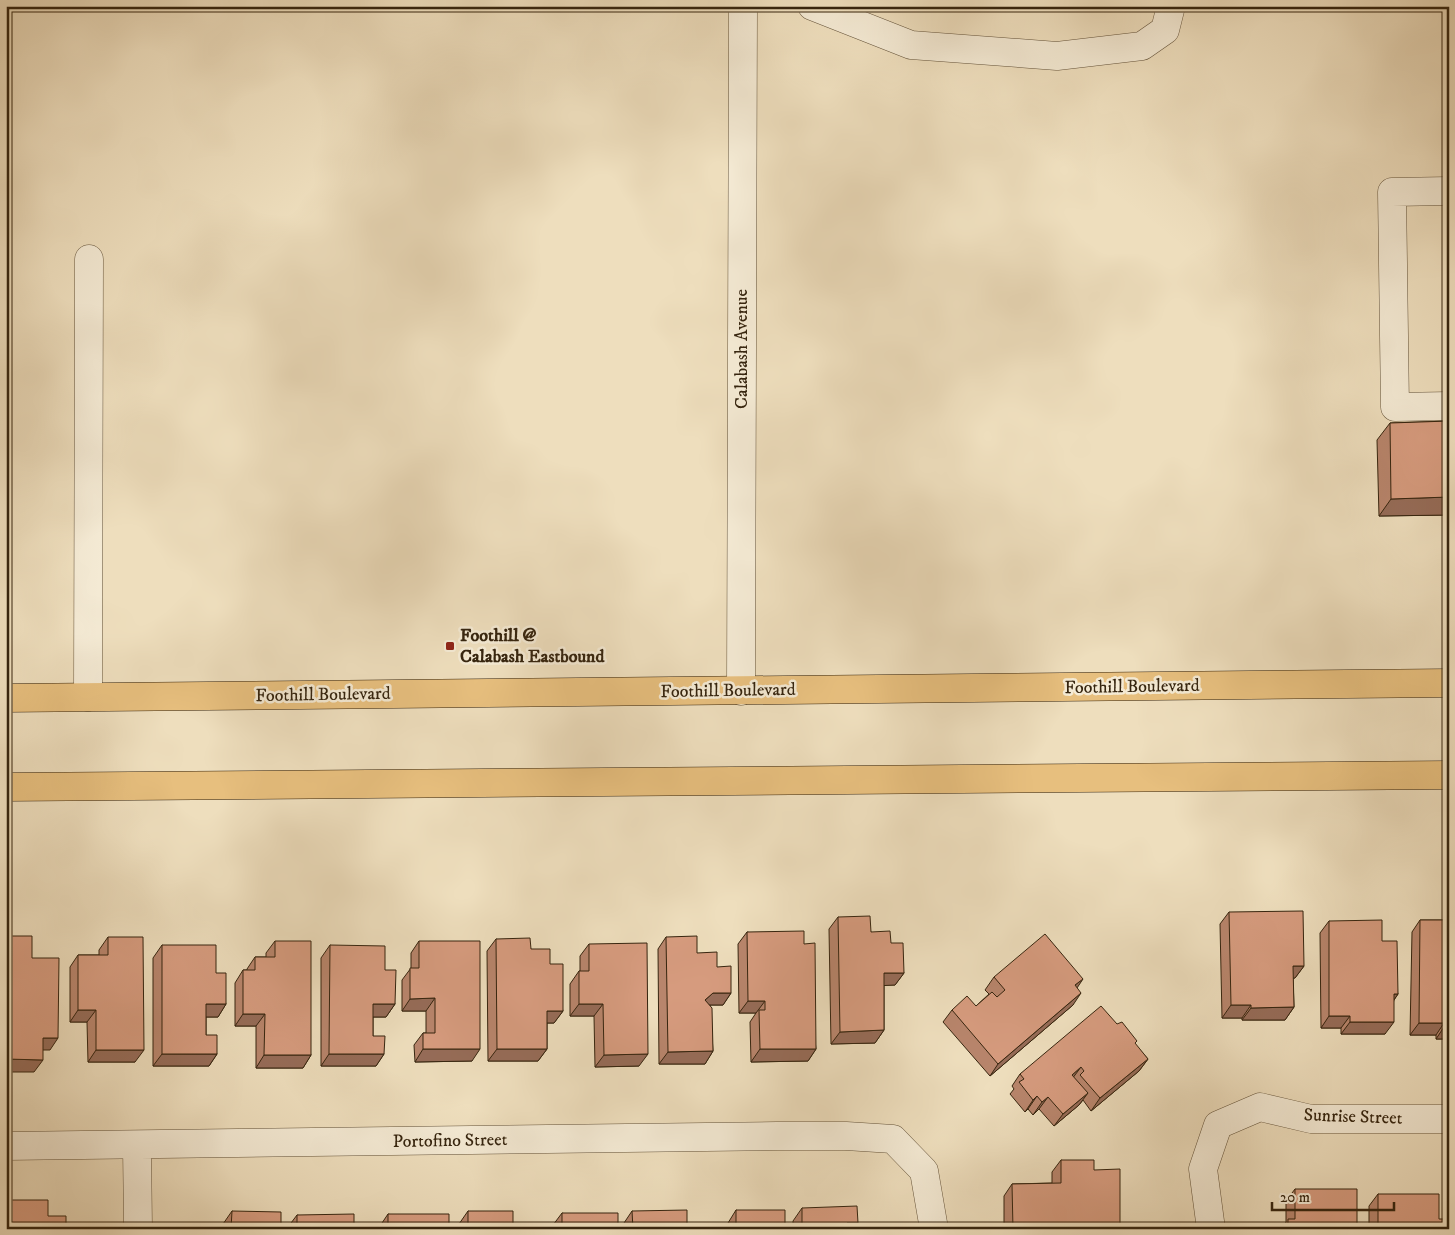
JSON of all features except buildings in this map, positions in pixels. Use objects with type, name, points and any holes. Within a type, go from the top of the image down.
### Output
[{"type":"main road","name":"Foothill Boulevard","points":[[6,698],[1449,683]]},
{"type":"main road","points":[[6,787],[1449,775]]},
{"type":"street","name":"Calabash Avenue","points":[[741,691],[743,6]]},
{"type":"street","points":[[812,6],[911,45],[1057,56],[1142,46],[1165,30],[1171,6]]},
{"type":"street","points":[[1449,191],[1392,192],[1395,407],[1449,406]]},
{"type":"street","points":[[88,697],[89,259]]},
{"type":"street","name":"Sunrise Street","points":[[1211,1229],[1203,1169],[1218,1125],[1260,1107],[1311,1120],[1449,1119]]},
{"type":"street","name":"Portofino Street","points":[[6,1146],[777,1136],[846,1136],[893,1139],[924,1171],[934,1229]]},
{"type":"street","points":[[137,1145],[138,1229]]},
{"type":"place","name":"Foothill @ Calabash Eastbound","points":[[450,646]]}]
